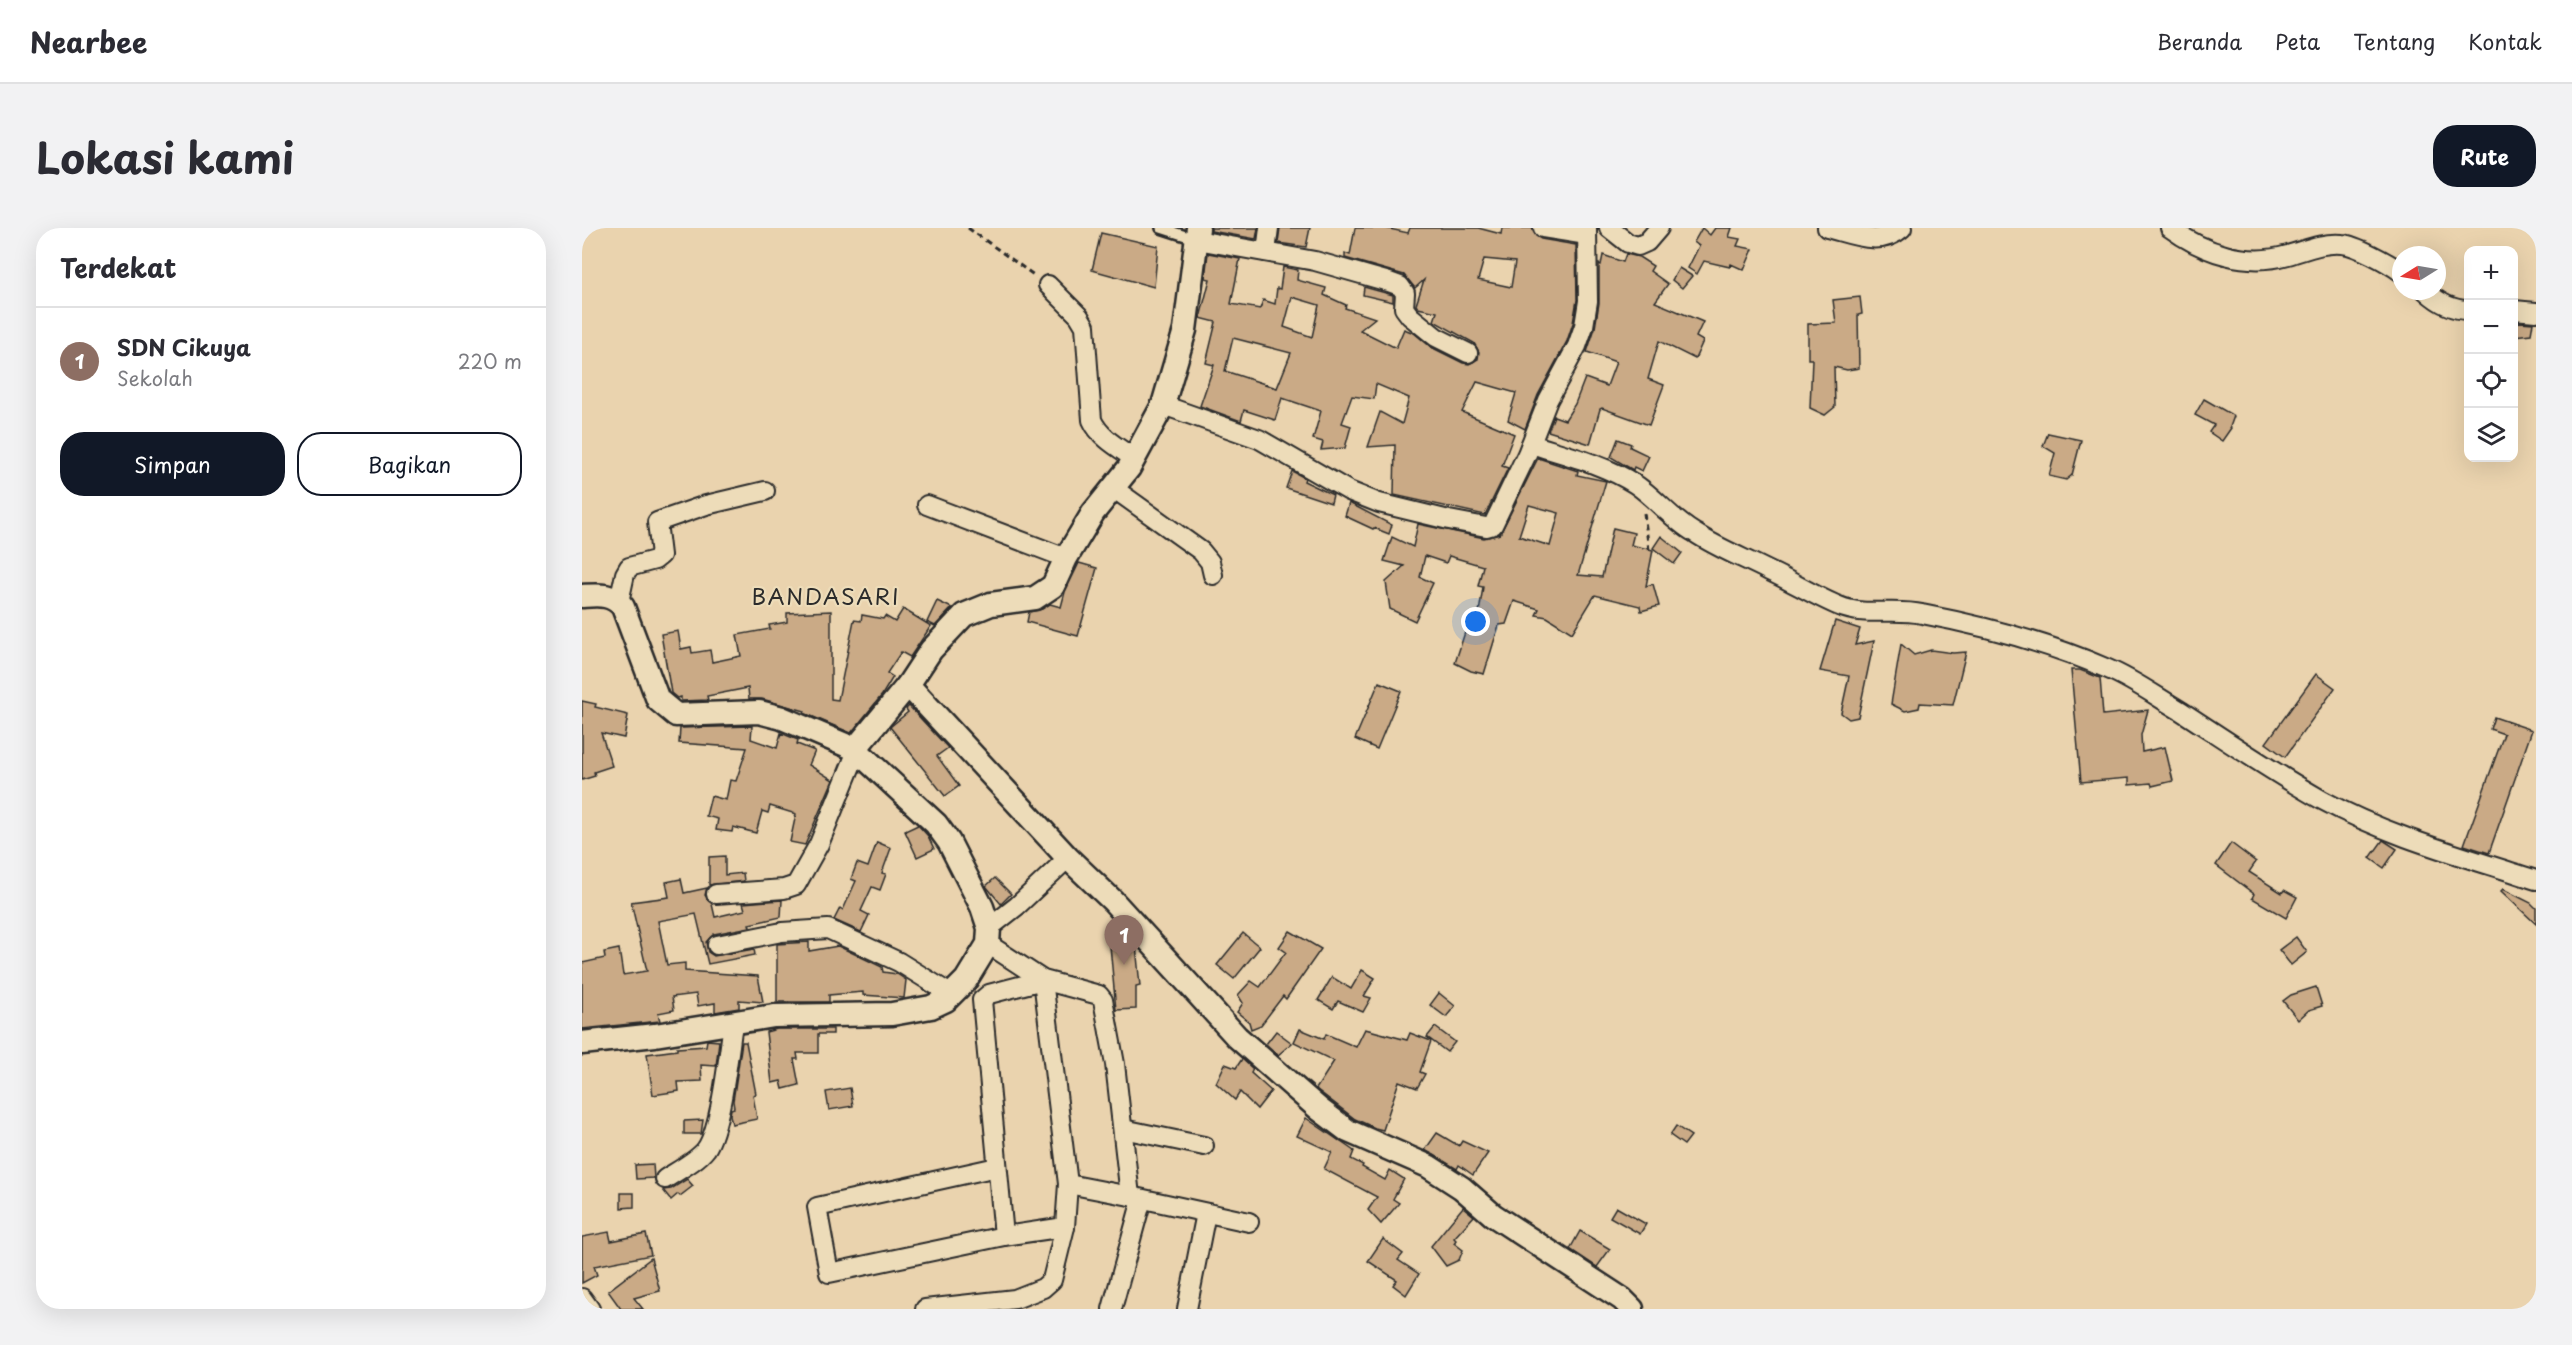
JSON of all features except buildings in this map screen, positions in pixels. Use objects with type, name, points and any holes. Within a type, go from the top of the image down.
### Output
[{"type":"street","points":[[1266,252],[1269,228]]},
{"type":"street","points":[[1163,405],[1259,440],[1349,491],[1379,503],[1486,527],[1495,523],[1548,400],[1577,346],[1584,326],[1588,301],[1587,231],[1543,228]]},
{"type":"street","points":[[1609,228],[1628,243],[1638,246],[1647,242],[1659,228]]},
{"type":"street","points":[[1827,228],[1880,240],[1896,234],[1902,228]]},
{"type":"street","points":[[2170,228],[2193,241],[2241,260],[2264,261],[2311,248],[2343,244],[2392,268]]},
{"type":"street","points":[[716,894],[784,889],[796,885],[819,844],[856,750],[908,685],[931,650],[960,619],[991,604],[1040,596],[1053,586],[1066,558],[1093,513],[1135,459],[1163,405],[1185,330],[1197,234],[1266,252],[1315,261],[1400,286],[1405,293],[1404,308],[1410,316],[1436,337],[1468,353]]},
{"type":"street","points":[[1048,285],[1079,316],[1085,326],[1092,420],[1095,427],[1101,435],[1135,459]]},
{"type":"street","points":[[2436,300],[2450,307],[2464,309]]},
{"type":"street","points":[[2518,310],[2536,312]]},
{"type":"street","points":[[1531,444],[1580,459],[1621,477],[1647,494],[1675,519],[1730,554],[1767,569],[1841,606],[1856,610],[1919,613],[2021,637],[2074,655],[2111,670],[2147,690],[2323,800],[2388,831],[2439,851],[2536,880]]},
{"type":"street","points":[[1113,488],[1201,551],[1210,562],[1213,575]]},
{"type":"street","points":[[619,602],[625,574],[629,567],[655,560],[661,555],[657,522],[706,505],[765,491]]},
{"type":"street","points":[[927,505],[1066,558]]},
{"type":"street","points":[[582,596],[604,594],[619,602],[629,619],[658,700],[676,715],[759,712],[782,718],[856,750],[936,824],[949,842],[981,907],[988,936],[1043,980],[1099,995],[1103,1000],[1136,1198],[1112,1309]]},
{"type":"street","points":[[908,685],[1068,858],[1113,901],[1237,1037],[1319,1109],[1348,1131],[1428,1166],[1462,1188],[1493,1215],[1622,1299],[1632,1309]]},
{"type":"street","points":[[582,1043],[774,1016],[892,1014],[931,1007],[952,995],[966,980],[988,936],[1068,858]]},
{"type":"street","points":[[717,945],[782,932],[828,929],[899,962],[952,995]]},
{"type":"street","points":[[1004,1236],[982,1000],[989,994],[1043,980]]},
{"type":"street","points":[[926,1309],[1015,1299],[1043,1288],[1052,1280],[1065,1227],[1068,1184],[1043,980]]},
{"type":"street","points":[[664,1179],[706,1150],[713,1132],[723,1087],[734,1023]]},
{"type":"street","points":[[1123,1130],[1204,1146]]},
{"type":"street","points":[[997,1167],[817,1207],[829,1273],[1004,1236],[1065,1227]]},
{"type":"street","points":[[1068,1184],[1249,1222]]},
{"type":"street","points":[[1187,1309],[1206,1213]]},
{"type":"street","points":[[582,1298],[590,1309]]},
{"type":"lane","points":[[1161,228],[1197,234]]},
{"type":"path","points":[[968,228],[1048,285]]},
{"type":"path","points":[[1647,494],[1643,517],[1649,550]]},
{"type":"place","name":"SDN Cikuya","points":[[1124,965]]},
{"type":"district","name":"BANDASARI","points":[[826,595]]}]
